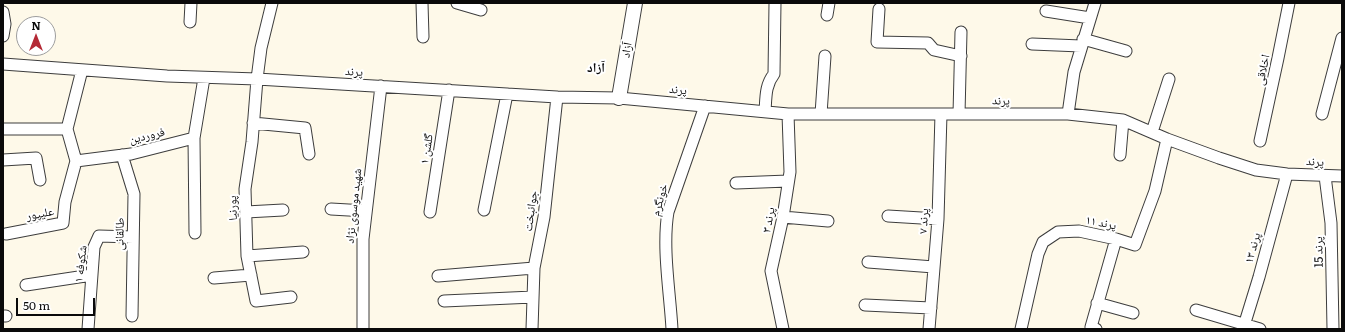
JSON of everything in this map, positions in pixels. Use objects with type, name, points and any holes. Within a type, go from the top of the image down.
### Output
[{"type":"street","points":[[190,22],[191,3]]},
{"type":"street","name":"پورنیا","points":[[272,3],[261,48],[254,123],[245,189],[248,256],[256,301],[291,296]]},
{"type":"street","points":[[422,3],[423,37]]},
{"type":"street","points":[[457,3],[481,10]]},
{"type":"street","name":"آزاد","points":[[619,98],[635,3]]},
{"type":"street","points":[[765,112],[767,87],[769,80],[774,74],[775,3]]},
{"type":"street","points":[[827,15],[829,3]]},
{"type":"street","points":[[1068,114],[1074,72],[1095,3]]},
{"type":"street","name":"اخلاقی","points":[[1260,141],[1289,3]]},
{"type":"street","points":[[879,9],[877,42],[928,43],[934,50],[961,56]]},
{"type":"street","points":[[1046,11],[1090,18]]},
{"type":"street","points":[[3,12],[5,24],[3,36]]},
{"type":"street","points":[[959,114],[961,32]]},
{"type":"street","points":[[1322,114],[1342,38]]},
{"type":"street","points":[[1032,44],[1082,43],[1126,51]]},
{"type":"street","points":[[821,114],[825,56]]},
{"type":"street","name":"پرند","points":[[3,64],[204,78],[257,79],[507,94],[619,98],[788,114],[1068,114],[1122,120],[1167,139],[1237,165],[1256,170],[1287,174],[1342,176]]},
{"type":"street","points":[[76,161],[67,129],[82,70]]},
{"type":"street","points":[[195,233],[194,138],[204,78]]},
{"type":"street","points":[[1152,132],[1169,79]]},
{"type":"street","name":"شهید موسوی نژاد","points":[[363,329],[363,239],[381,86]]},
{"type":"street","name":"گلشن ۱","points":[[430,212],[449,90]]},
{"type":"street","points":[[484,210],[507,94]]},
{"type":"street","name":"جوانبخت","points":[[532,329],[534,268],[544,216],[557,96]]},
{"type":"street","name":"خونگرم","points":[[672,329],[666,249],[668,212],[705,106]]},
{"type":"street","name":"پرند ۳","points":[[783,329],[771,271],[783,217],[790,172],[788,114]]},
{"type":"street","name":"پرند ۷","points":[[929,329],[938,220],[941,114]]},
{"type":"street","points":[[1120,155],[1122,120]]},
{"type":"street","points":[[254,123],[305,128],[309,154]]},
{"type":"street","points":[[3,129],[67,129]]},
{"type":"street","name":"فروردین","points":[[76,161],[122,155],[194,138]]},
{"type":"street","name":"پرند ۱۱","points":[[1021,329],[1038,254],[1044,242],[1058,232],[1080,231],[1135,245],[1155,191],[1167,139]]},
{"type":"street","name":"طالقانی","points":[[122,155],[134,194],[132,316]]},
{"type":"street","points":[[3,160],[36,158],[40,180]]},
{"type":"street","name":"علیپور","points":[[6,234],[63,223],[65,202],[76,161]]},
{"type":"street","name":"پرند ۱۳","points":[[1244,327],[1287,174]]},
{"type":"street","name":"پرند 15","points":[[1325,176],[1337,276],[1333,329]]},
{"type":"street","points":[[736,183],[788,181]]},
{"type":"street","points":[[246,212],[283,210]]},
{"type":"street","points":[[331,210],[366,210]]},
{"type":"street","points":[[888,216],[938,220]]},
{"type":"street","points":[[783,217],[828,221]]},
{"type":"street","name":"شکوفه ۱","points":[[88,329],[94,247],[99,236],[133,237]]},
{"type":"street","points":[[1096,329],[1091,327],[1116,239]]},
{"type":"street","points":[[248,256],[303,252]]},
{"type":"street","points":[[868,262],[934,267]]},
{"type":"street","points":[[438,276],[534,268]]},
{"type":"street","points":[[26,285],[92,275]]},
{"type":"street","points":[[214,278],[251,276]]},
{"type":"street","points":[[444,301],[533,297]]},
{"type":"street","points":[[1097,303],[1133,313]]},
{"type":"street","points":[[865,305],[931,308]]},
{"type":"street","points":[[1196,310],[1244,327],[1260,329]]},
{"type":"district","name":"آزاد","points":[[596,68]]}]
